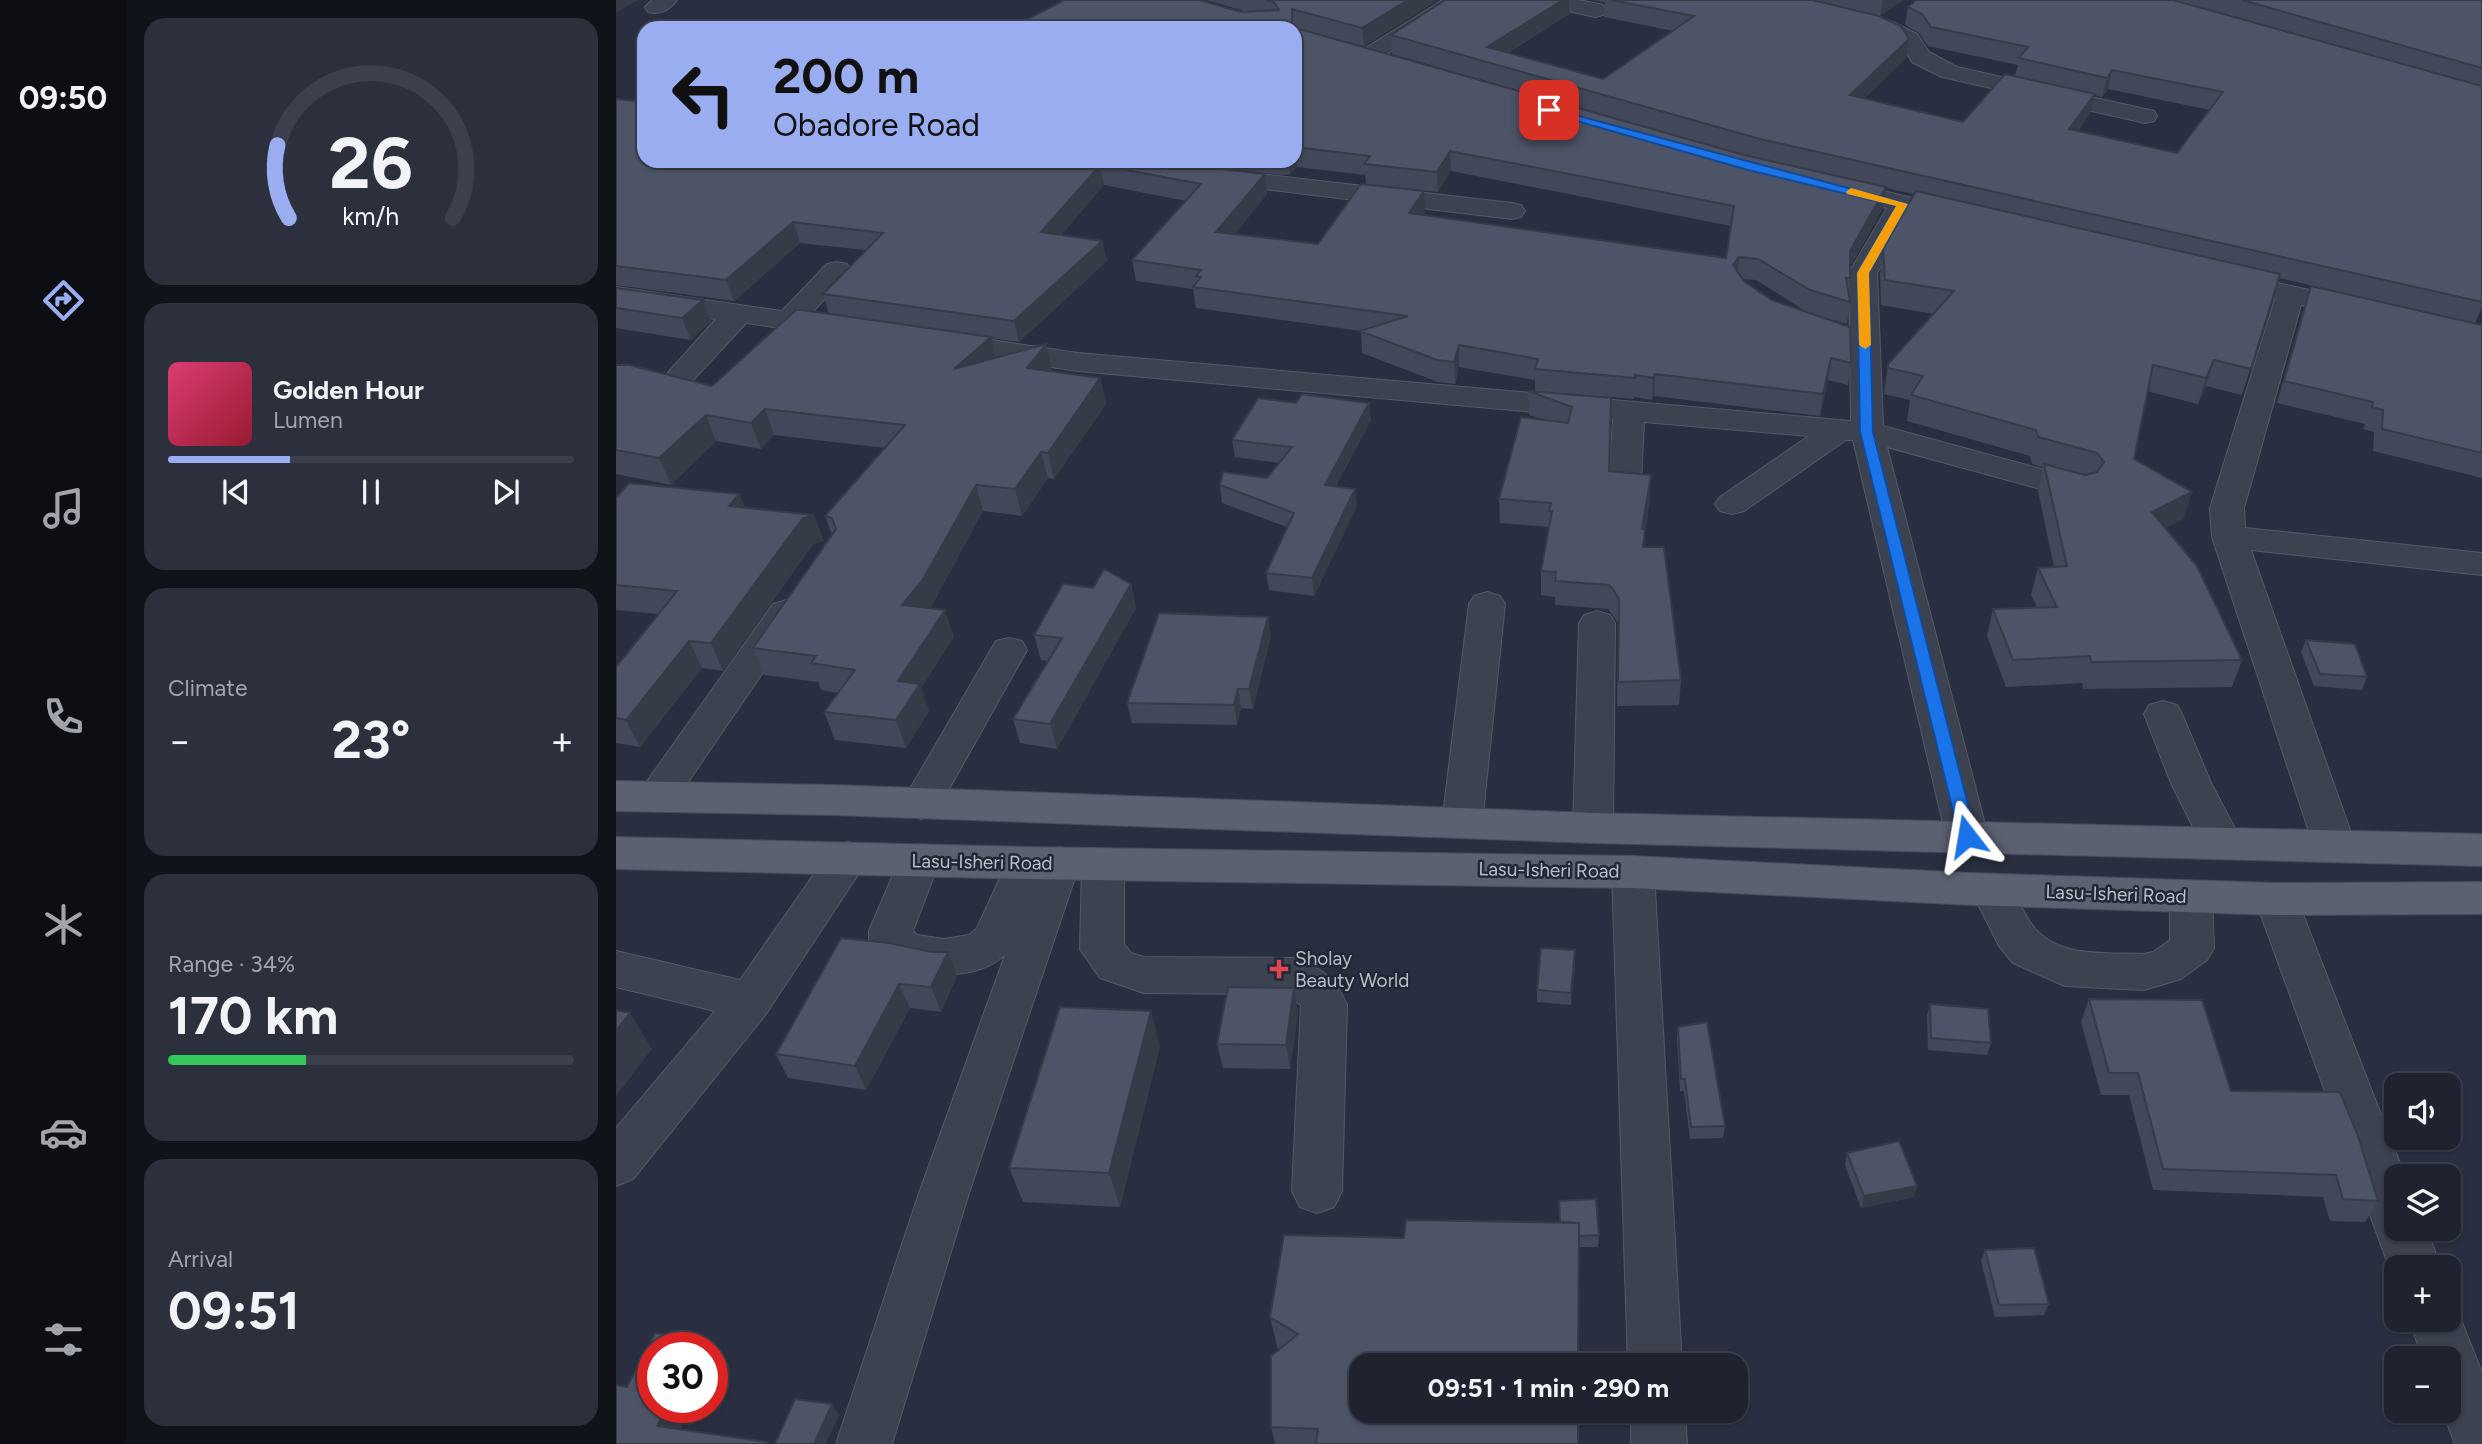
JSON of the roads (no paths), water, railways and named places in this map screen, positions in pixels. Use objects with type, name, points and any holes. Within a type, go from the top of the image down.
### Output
[{"type":"main road","points":[[616,796],[1593,828],[2482,850]]},
{"type":"main road","name":"Lasu-Isheri Road","points":[[616,853],[1633,872],[2191,897],[2482,898]]},
{"type":"street","points":[[1393,64],[1355,53],[1458,0]]},
{"type":"street","points":[[1549,0],[1595,10]]},
{"type":"street","points":[[1775,0],[1894,20],[1920,57],[1950,72],[2145,116]]},
{"type":"street","points":[[1196,175],[1512,211]]},
{"type":"street","points":[[1815,183],[1983,223]]},
{"type":"street","points":[[1902,204],[1863,273],[1850,337],[1853,431],[1967,836]]},
{"type":"street","points":[[789,320],[837,270]]},
{"type":"street","points":[[2197,273],[2380,314]]},
{"type":"street","points":[[2290,295],[2227,508],[2229,537],[2335,847]]},
{"type":"street","points":[[616,296],[858,330]]},
{"type":"street","points":[[672,385],[727,324],[741,313]]},
{"type":"street","points":[[913,338],[1078,362],[1853,431],[2077,489]]},
{"type":"street","points":[[1625,483],[1629,411]]},
{"type":"street","points":[[1732,504],[1853,431]]},
{"type":"street","points":[[2229,537],[2482,564]]},
{"type":"street","points":[[657,797],[803,587]]},
{"type":"street","points":[[1462,823],[1488,604]]},
{"type":"street","points":[[1593,828],[1597,623]]},
{"type":"street","points":[[920,804],[1009,650]]},
{"type":"street","points":[[2163,714],[2190,783],[2222,844]]},
{"type":"street","points":[[616,1164],[750,1001],[848,858]]},
{"type":"street","points":[[919,860],[891,932],[891,942],[902,949],[960,958],[985,949],[1063,863]]},
{"type":"street","points":[[1063,863],[1102,949],[1116,967],[1144,975],[1293,976],[1319,993],[1324,1005],[1317,1191]]},
{"type":"street","points":[[864,1444],[944,1193],[1063,863]]},
{"type":"street","points":[[1633,872],[1655,1353]]},
{"type":"street","points":[[1992,890],[2014,934],[2029,951],[2065,968],[2144,972],[2165,967],[2192,948],[2191,897]]},
{"type":"street","points":[[2276,899],[2384,1184]]},
{"type":"street","points":[[616,969],[750,1001]]},
{"type":"street","points":[[2440,1332],[2482,1443]]},
{"type":"street","points":[[1658,1423],[1659,1444]]},
{"type":"place","name":"Sholay Beauty World","points":[[1279,969]]}]
